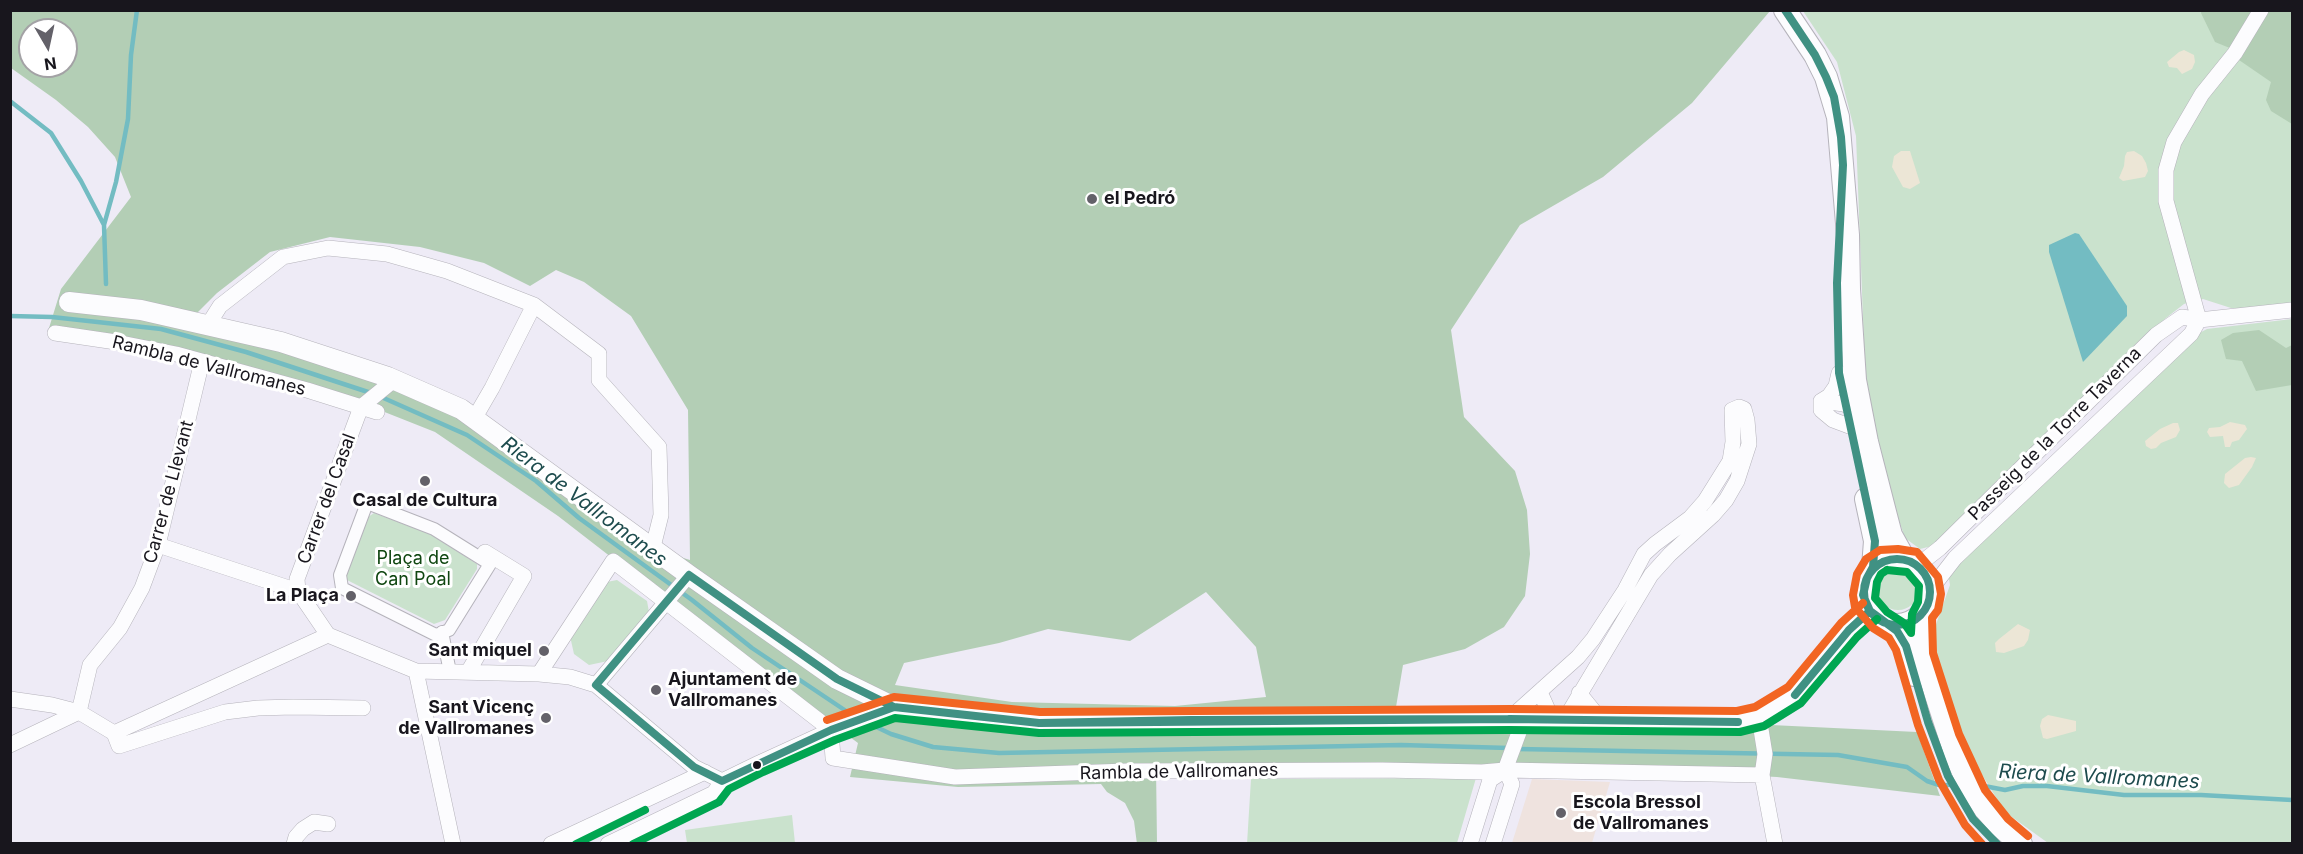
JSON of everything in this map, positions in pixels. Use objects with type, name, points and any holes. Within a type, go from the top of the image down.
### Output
[{"type":"main road","points":[[1785,10],[1815,55],[1834,97],[1839,127],[1848,235],[1852,355],[1851,414],[1872,464],[1891,535],[1911,563],[1929,582],[1931,589],[1928,606],[1922,615],[1907,624],[1888,624]]},
{"type":"main road","points":[[1843,165],[1837,273],[1839,373],[1851,414],[1875,541],[1873,567],[1864,590],[1866,603],[1870,611],[1897,631],[1906,646],[1948,758],[1968,798],[1973,819],[1997,843]]},
{"type":"main road","points":[[1873,567],[1884,560],[1911,563]]},
{"type":"main road","points":[[1922,615],[1920,630],[1923,655],[1948,758]]},
{"type":"main road","points":[[1968,798],[2021,843]]},
{"type":"street","points":[[2199,320],[2166,201],[2166,170],[2174,142],[2200,98],[2235,53],[2261,10]]},
{"type":"street","points":[[208,325],[220,306],[282,257],[328,248],[387,254],[447,271],[534,305],[599,354],[598,380],[659,447],[661,515],[653,547]]},
{"type":"street","name":"Rambla de Vallromanes","points":[[69,302],[141,310],[280,342],[394,380],[461,409],[837,680],[894,707],[1039,723],[1517,719],[1738,722],[1759,717],[1795,695],[1849,630],[1870,611]]},
{"type":"street","points":[[474,418],[492,388],[534,305]]},
{"type":"street","name":"Passeig de la Torre Taverna","points":[[1911,563],[1940,548],[2156,335],[2181,317],[2199,320],[2292,310]]},
{"type":"street","name":"Passeig de la Torre Taverna","points":[[1931,589],[1955,558],[2191,334],[2199,320]]},
{"type":"street","name":"Rambla de Vallromanes","points":[[55,333],[116,342],[202,361],[377,412]]},
{"type":"street","name":"Carrer de Llevant","points":[[79,712],[90,665],[120,628],[142,588],[158,545],[202,361]]},
{"type":"street","points":[[1821,401],[1829,396],[1836,386],[1839,373]]},
{"type":"street","points":[[361,407],[394,380]]},
{"type":"street","points":[[1821,401],[1851,414]]},
{"type":"street","points":[[1821,401],[1821,410],[1833,420],[1851,414]]},
{"type":"street","name":"Carrer del Casal","points":[[298,591],[297,579],[361,407]]},
{"type":"street","points":[[1493,843],[1512,784],[1505,770],[1517,719],[1540,692],[1560,675],[1593,639],[1625,590],[1644,555],[1690,518],[1705,501],[1730,461],[1733,442],[1732,411],[1739,407],[1744,409],[1749,444],[1737,481],[1726,500],[1670,554],[1651,576],[1579,693],[1558,719],[1540,692]]},
{"type":"street","points":[[367,503],[434,529],[490,564],[449,630],[442,632],[436,635],[342,588],[340,575],[367,503]]},
{"type":"street","points":[[158,545],[298,591],[328,635],[416,671],[539,674],[570,677],[596,685],[694,767],[722,781]]},
{"type":"street","points":[[468,672],[524,576],[485,552]]},
{"type":"street","points":[[539,674],[613,561],[831,730]]},
{"type":"street","points":[[596,685],[689,575]]},
{"type":"street","points":[[442,632],[450,672]]},
{"type":"street","points":[[114,733],[328,635]]},
{"type":"street","points":[[416,671],[453,843]]},
{"type":"street","points":[[1579,693],[1601,720]]},
{"type":"street","points":[[10,699],[52,705],[79,712],[114,733],[119,746],[225,712],[282,707],[363,708]]},
{"type":"street","points":[[608,843],[714,793],[722,781],[831,730],[894,707]]},
{"type":"street","points":[[10,745],[79,712]]},
{"type":"street","points":[[1759,717],[1765,754],[1762,775],[1775,843]]},
{"type":"street","name":"Rambla de Vallromanes","points":[[831,730],[833,758],[955,777],[1127,771],[1382,770],[1762,775]]},
{"type":"street","points":[[1470,843],[1490,780],[1505,770]]},
{"type":"street","points":[[551,843],[705,772]]},
{"type":"street","points":[[294,843],[303,829],[314,822],[328,824]]},
{"type":"shaded area","name":"Escola Bressol de Vallromanes","points":[[1532,779],[1610,782],[1592,843],[1512,843]]},
{"type":"green space","points":[[2202,10],[2292,11],[2292,124],[2271,111],[2266,100],[2271,82],[2239,60],[2242,53],[2215,42],[2201,13]]},
{"type":"green space","points":[[10,11],[1770,11],[1692,103],[1603,177],[1520,225],[1451,330],[1464,417],[1515,471],[1527,510],[1530,554],[1525,596],[1504,627],[1465,649],[1403,665],[1396,707],[1917,732],[1940,796],[1777,777],[1522,764],[1156,767],[1157,843],[1137,844],[1134,821],[1125,803],[1107,792],[1101,784],[958,787],[850,777],[858,743],[700,626],[558,516],[435,432],[329,390],[147,343],[49,328],[61,289],[131,197],[115,157],[88,127],[25,78],[78,78],[78,18],[18,18],[18,73],[11,68]],"holes":[[[330,237],[420,247],[484,263],[530,286],[556,270],[584,282],[631,316],[688,410],[690,560],[670,554],[385,368],[197,313],[217,293],[270,252]],[[1206,592],[1256,647],[1266,697],[1175,706],[1012,702],[895,685],[904,663],[999,643],[1048,629],[1130,641]]]},
{"type":"green space","points":[[1803,11],[2261,11],[2292,97],[2292,305],[2250,309],[2231,308],[2203,299],[2184,304],[2166,318],[1948,534],[1932,546],[1920,549],[1905,538],[1884,477],[1865,371],[1856,136],[1837,62]]},
{"type":"green space","points":[[2292,319],[2292,843],[2048,843],[2005,812],[1949,721],[1933,633],[1950,585],[1948,573],[2192,337],[2207,329]]},
{"type":"green space","points":[[2259,330],[2286,348],[2292,345],[2292,385],[2256,391],[2242,361],[2226,359],[2221,340],[2233,333]]},
{"type":"green space","name":"Plaça de Can Poal","points":[[374,513],[430,534],[477,564],[477,569],[445,620],[434,624],[347,580],[346,577],[368,517]]},
{"type":"green space","points":[[1898,570],[1906,571],[1912,576],[1917,582],[1917,598],[1912,604],[1906,609],[1898,610],[1890,609],[1884,604],[1879,598],[1878,590],[1879,582],[1884,576],[1890,571]]},
{"type":"green space","points":[[617,580],[647,601],[649,612],[608,661],[589,665],[574,654],[570,636],[607,582]]},
{"type":"green space","points":[[1476,778],[1457,843],[1247,844],[1251,779]]},
{"type":"green space","points":[[792,815],[795,843],[687,843],[685,830]]},
{"type":"sand","points":[[2184,50],[2194,55],[2195,62],[2192,69],[2182,74],[2177,68],[2169,67],[2167,62]]},
{"type":"sand","points":[[1901,151],[1910,151],[1920,183],[1910,189],[1903,187],[1892,167],[1894,156]]},
{"type":"sand","points":[[2134,151],[2142,156],[2148,171],[2145,177],[2123,181],[2119,178],[2125,156],[2127,152]]},
{"type":"sand","points":[[2230,422],[2245,425],[2247,429],[2239,440],[2232,442],[2230,447],[2225,447],[2223,436],[2210,437],[2207,432],[2209,428],[2220,427]]},
{"type":"sand","points":[[2178,423],[2180,430],[2176,437],[2161,443],[2156,448],[2151,449],[2146,446],[2145,441],[2160,429]]},
{"type":"sand","points":[[2245,458],[2256,458],[2252,467],[2239,485],[2229,488],[2224,483],[2225,474]]},
{"type":"sand","points":[[2018,624],[2030,630],[2024,646],[2004,653],[1996,652],[1995,643]]},
{"type":"sand","points":[[2048,715],[2076,721],[2076,731],[2047,739],[2043,738],[2040,726],[2042,719]]},
{"type":"water","points":[[2075,233],[2079,234],[2127,306],[2127,316],[2083,362],[2049,252],[2049,245]]},
{"type":"waterway","points":[[104,225],[116,182],[128,119],[131,55],[137,10]]},
{"type":"waterway","points":[[10,101],[51,133],[81,181],[104,225],[106,284]]},
{"type":"waterway","name":"Riera de Vallromanes","points":[[10,316],[52,317],[161,329],[246,352],[371,393]]},
{"type":"waterway","name":"Riera de Vallromanes","points":[[379,396],[467,435],[536,481],[579,518],[692,600],[752,648],[855,717]]},
{"type":"waterway","name":"Riera de Vallromanes","points":[[866,722],[891,734],[933,747],[999,753],[1401,745],[1509,748]]},
{"type":"waterway","name":"Riera de Vallromanes","points":[[1518,749],[1838,755],[1907,767],[1927,781],[1939,785],[1962,785]]},
{"type":"waterway","name":"Riera de Vallromanes","points":[[1979,785],[2005,790],[2023,786],[2047,786],[2124,795],[2201,795],[2292,800]]},
{"type":"transit line","points":[[1785,10],[1815,55],[1826,77],[1834,97],[1841,137],[1843,165],[1837,283],[1839,373],[1875,541],[1873,567],[1867,578],[1863,595],[1870,611],[1897,631],[1906,646],[1928,722],[1948,776],[1973,819],[1997,844]]},
{"type":"transit line","points":[[1982,844],[1965,825],[1939,780],[1918,725],[1896,650],[1889,638],[1873,628],[1855,607],[1853,595],[1857,574],[1866,559],[1880,550],[1898,549],[1917,552],[1938,577],[1941,594],[1938,610],[1932,618],[1933,653],[1959,734],[1985,790],[2008,819],[2028,836]]},
{"type":"transit line","points":[[1891,559],[1903,559],[1915,564],[1925,574],[1930,592],[1928,605],[1915,620],[1903,625],[1891,625],[1879,620],[1869,610],[1864,598],[1864,586],[1869,574],[1879,564],[1891,559]]},
{"type":"transit line","points":[[1887,570],[1907,572],[1919,586],[1918,602],[1912,614],[1911,633],[1904,623],[1887,612],[1875,598],[1877,582],[1881,574],[1887,570]]},
{"type":"transit line","points":[[689,575],[837,679],[894,707],[831,730],[722,781],[694,767],[596,685],[689,575]]},
{"type":"transit line","points":[[827,720],[894,697],[1040,712],[1509,709],[1737,711],[1755,707],[1788,687],[1841,623],[1863,603]]},
{"type":"transit line","points":[[1870,611],[1849,630],[1863,617],[1870,611]]},
{"type":"transit line","points":[[633,844],[719,802],[729,789],[763,772],[835,740],[895,718],[1039,733],[1509,730],[1740,732],[1764,726],[1801,703],[1857,637],[1877,619]]},
{"type":"transit line","points":[[1795,695],[1849,630]]},
{"type":"transit line","points":[[1795,695],[1849,630]]},
{"type":"transit line","points":[[894,707],[1039,723]]},
{"type":"transit line","points":[[1039,723],[1509,719]]},
{"type":"transit line","points":[[1039,723],[1509,719]]},
{"type":"transit line","points":[[1509,719],[1738,722]]},
{"type":"transit line","points":[[1509,719],[1738,722]]},
{"type":"transit line","points":[[576,844],[645,810]]},
{"type":"place","name":"el Pedró","points":[[1092,199]]},
{"type":"place","name":"Casal de Cultura","points":[[425,481]]},
{"type":"place","name":"La Plaça","points":[[351,596]]},
{"type":"place","name":"Sant miquel","points":[[544,651]]},
{"type":"place","name":"Ajuntament de Vallromanes","points":[[656,690]]},
{"type":"place","name":"Sant Vicenç de Vallromanes","points":[[546,718]]},
{"type":"place","name":"Escola Bressol de Vallromanes","points":[[1561,813]]}]
